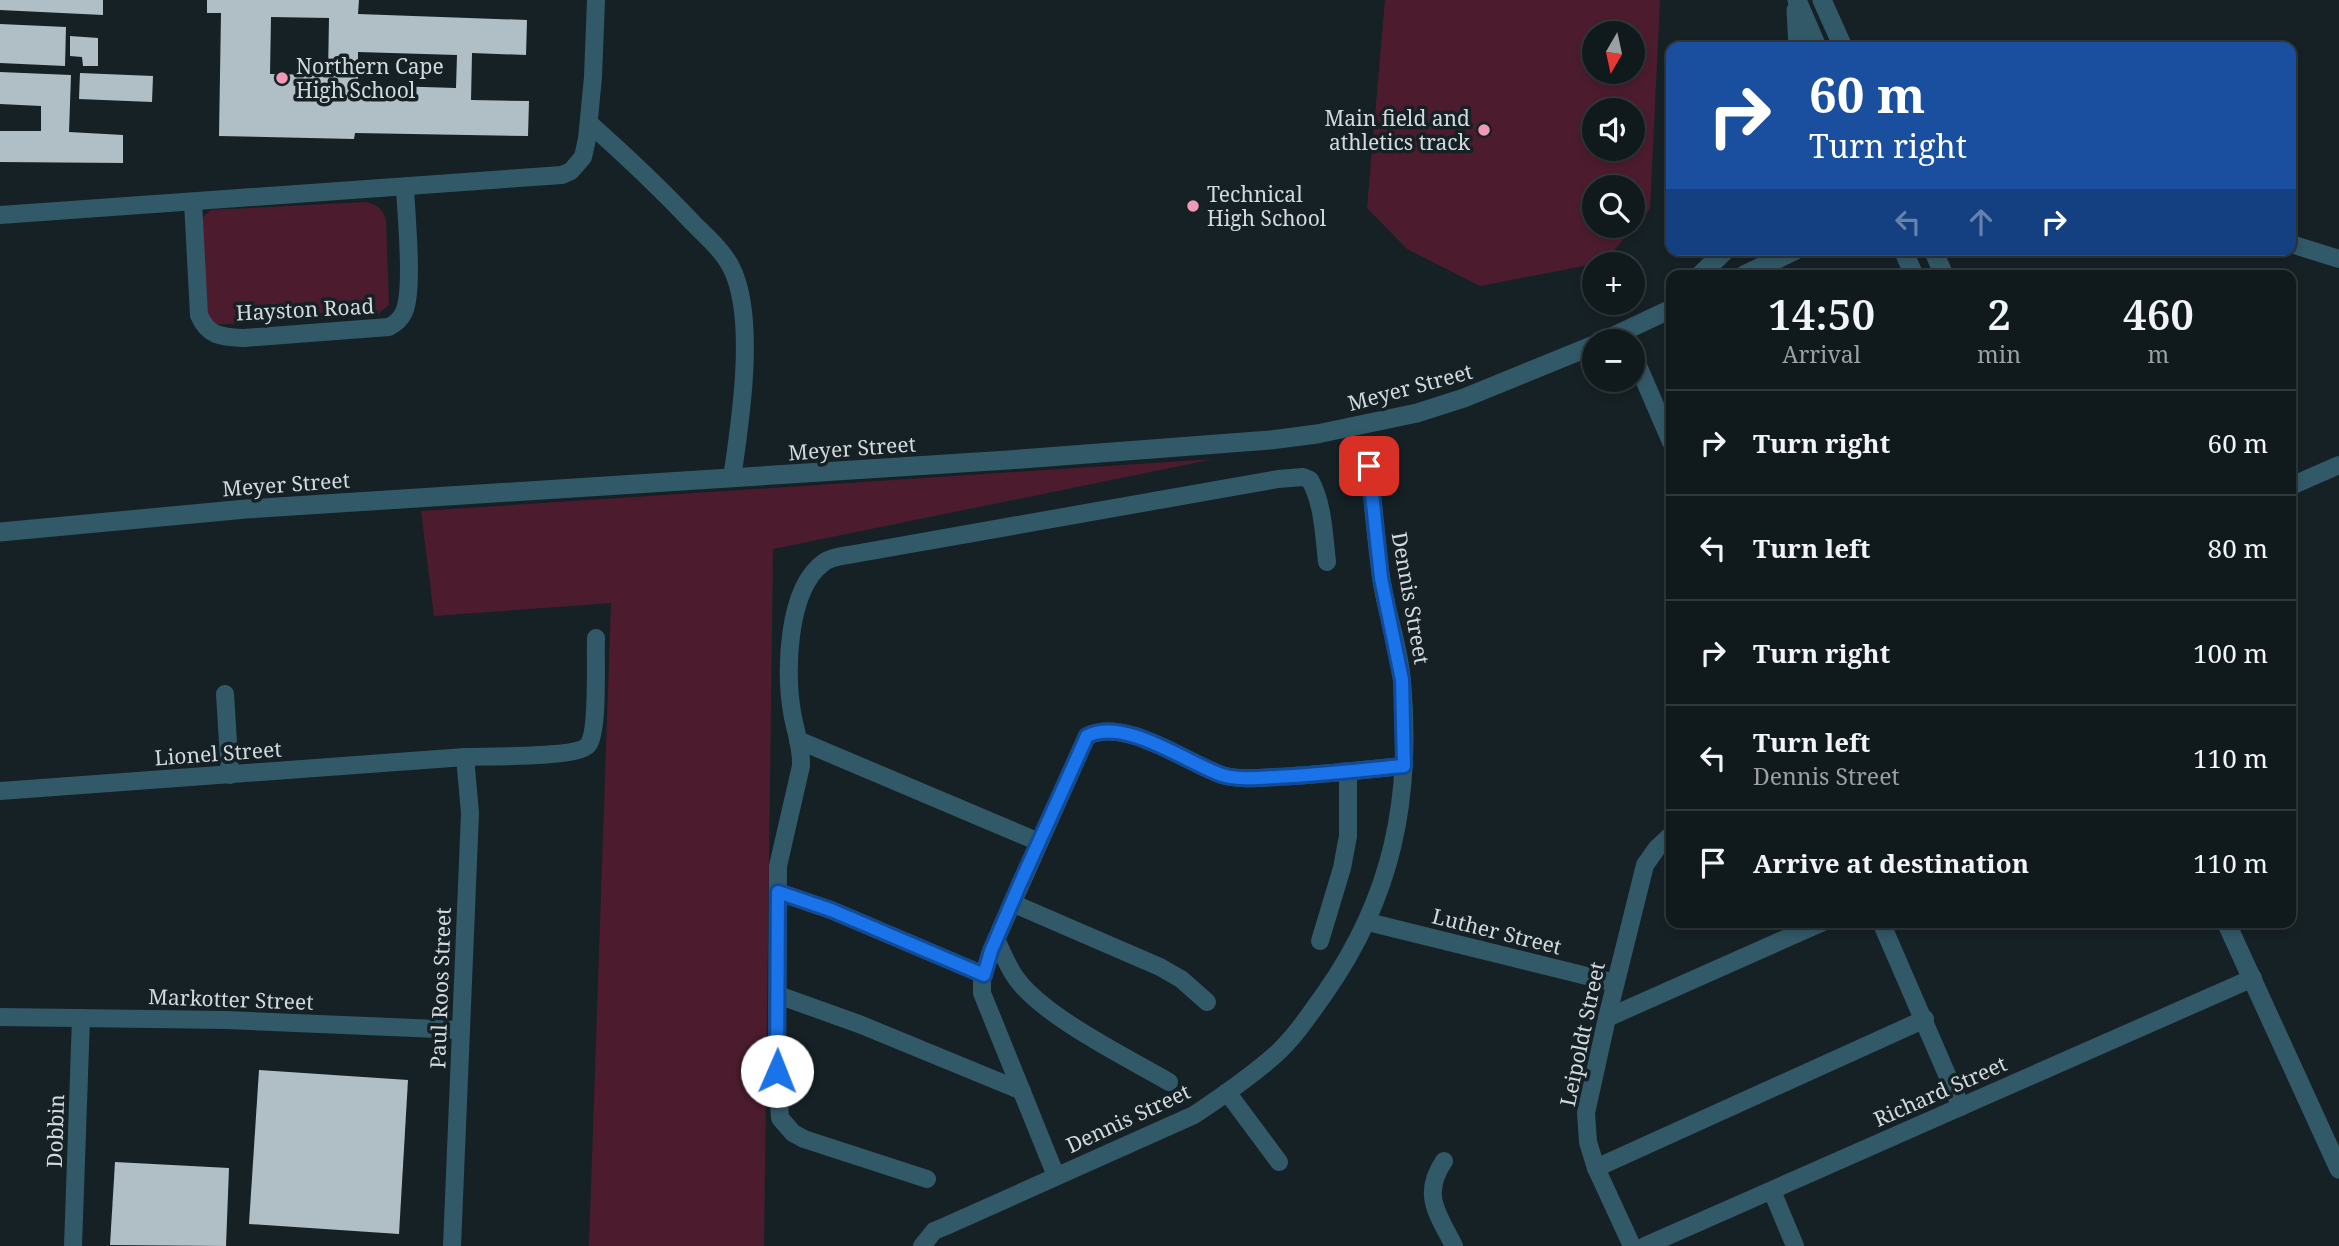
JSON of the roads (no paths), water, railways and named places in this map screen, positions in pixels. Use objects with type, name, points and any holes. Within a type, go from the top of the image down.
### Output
[{"type":"street","points":[[0,215],[405,187],[562,175],[571,172],[583,157],[589,123],[596,0]]},
{"type":"street","points":[[1796,0],[1798,42]]},
{"type":"street","points":[[1796,0],[1814,42]]},
{"type":"street","points":[[1822,0],[1841,42]]},
{"type":"street","points":[[589,123],[651,178],[731,267],[742,306],[744,348],[743,397],[732,478]]},
{"type":"street","name":"Hayston Road","points":[[193,202],[199,315],[204,326],[225,337],[244,338],[389,327],[398,322],[407,302],[409,287],[405,187]]},
{"type":"street","points":[[2296,246],[2339,259]]},
{"type":"street","points":[[1705,270],[1720,256]]},
{"type":"street","points":[[1754,270],[1784,256]]},
{"type":"street","points":[[1639,329],[1666,313]]},
{"type":"street","name":"Meyer Street","points":[[0,532],[246,509],[1247,442],[1317,434],[1416,413],[1464,398],[1582,350]]},
{"type":"street","points":[[1645,382],[1666,430]]},
{"type":"street","points":[[2296,484],[2339,465]]},
{"type":"street","name":"Dennis Street","points":[[922,1246],[934,1231],[1194,1115],[1276,1055],[1298,1030],[1344,965],[1368,922],[1385,879],[1400,812],[1404,766],[1402,680],[1381,578],[1369,466]]},
{"type":"street","points":[[928,1179],[823,1146],[793,1133],[780,1118],[777,1071],[780,851],[801,766],[790,694],[791,636],[794,612],[808,576],[825,561],[854,554],[1265,481],[1303,477],[1310,480],[1315,489],[1327,562]]},
{"type":"street","name":"Meyer Street","points":[[0,520],[67,516],[99,522]]},
{"type":"street","points":[[465,757],[564,754],[589,745],[594,725],[596,638]]},
{"type":"street","points":[[225,694],[230,775]]},
{"type":"street","points":[[1056,1177],[982,993],[984,975],[996,939],[1087,736],[1098,731],[1124,733],[1226,776],[1260,778],[1404,766]]},
{"type":"street","points":[[799,740],[1039,842]]},
{"type":"street","name":"Lionel Street","points":[[0,791],[465,757]]},
{"type":"street","name":"Paul Roos Street","points":[[452,1246],[470,813],[465,757]]},
{"type":"street","points":[[1320,941],[1342,869],[1348,835],[1348,772]]},
{"type":"street","name":"Leipoldt Street","points":[[1632,1246],[1596,1168],[1588,1142],[1586,1113],[1645,865],[1666,840]]},
{"type":"street","points":[[778,892],[831,910],[984,975]]},
{"type":"street","points":[[1012,903],[1160,967],[1181,979],[1207,1002]]},
{"type":"street","name":"Luther Street","points":[[1368,922],[1615,983]]},
{"type":"street","points":[[1607,1018],[1810,928]]},
{"type":"street","points":[[1884,928],[1961,1107]]},
{"type":"street","points":[[2229,928],[2339,1169]]},
{"type":"street","points":[[996,939],[1015,977],[1030,994],[1098,1041],[1169,1082]]},
{"type":"street","name":"Richard Street","points":[[1645,1246],[2253,978]]},
{"type":"street","points":[[778,995],[859,1024],[1021,1091]]},
{"type":"street","name":"Markotter Street","points":[[0,1017],[227,1020],[461,1030]]},
{"type":"street","name":"Dobbin","points":[[73,1246],[81,1018]]},
{"type":"street","points":[[1596,1168],[1925,1019]]},
{"type":"street","points":[[1227,1092],[1279,1162]]},
{"type":"street","points":[[1444,1161],[1434,1179],[1432,1201],[1454,1246]]},
{"type":"street","points":[[1772,1191],[1795,1246]]},
{"type":"place","name":"Northern Cape High School","points":[[282,78]]},
{"type":"place","name":"Main field and athletics track","points":[[1484,130]]},
{"type":"place","name":"Technical High School","points":[[1193,206]]}]
